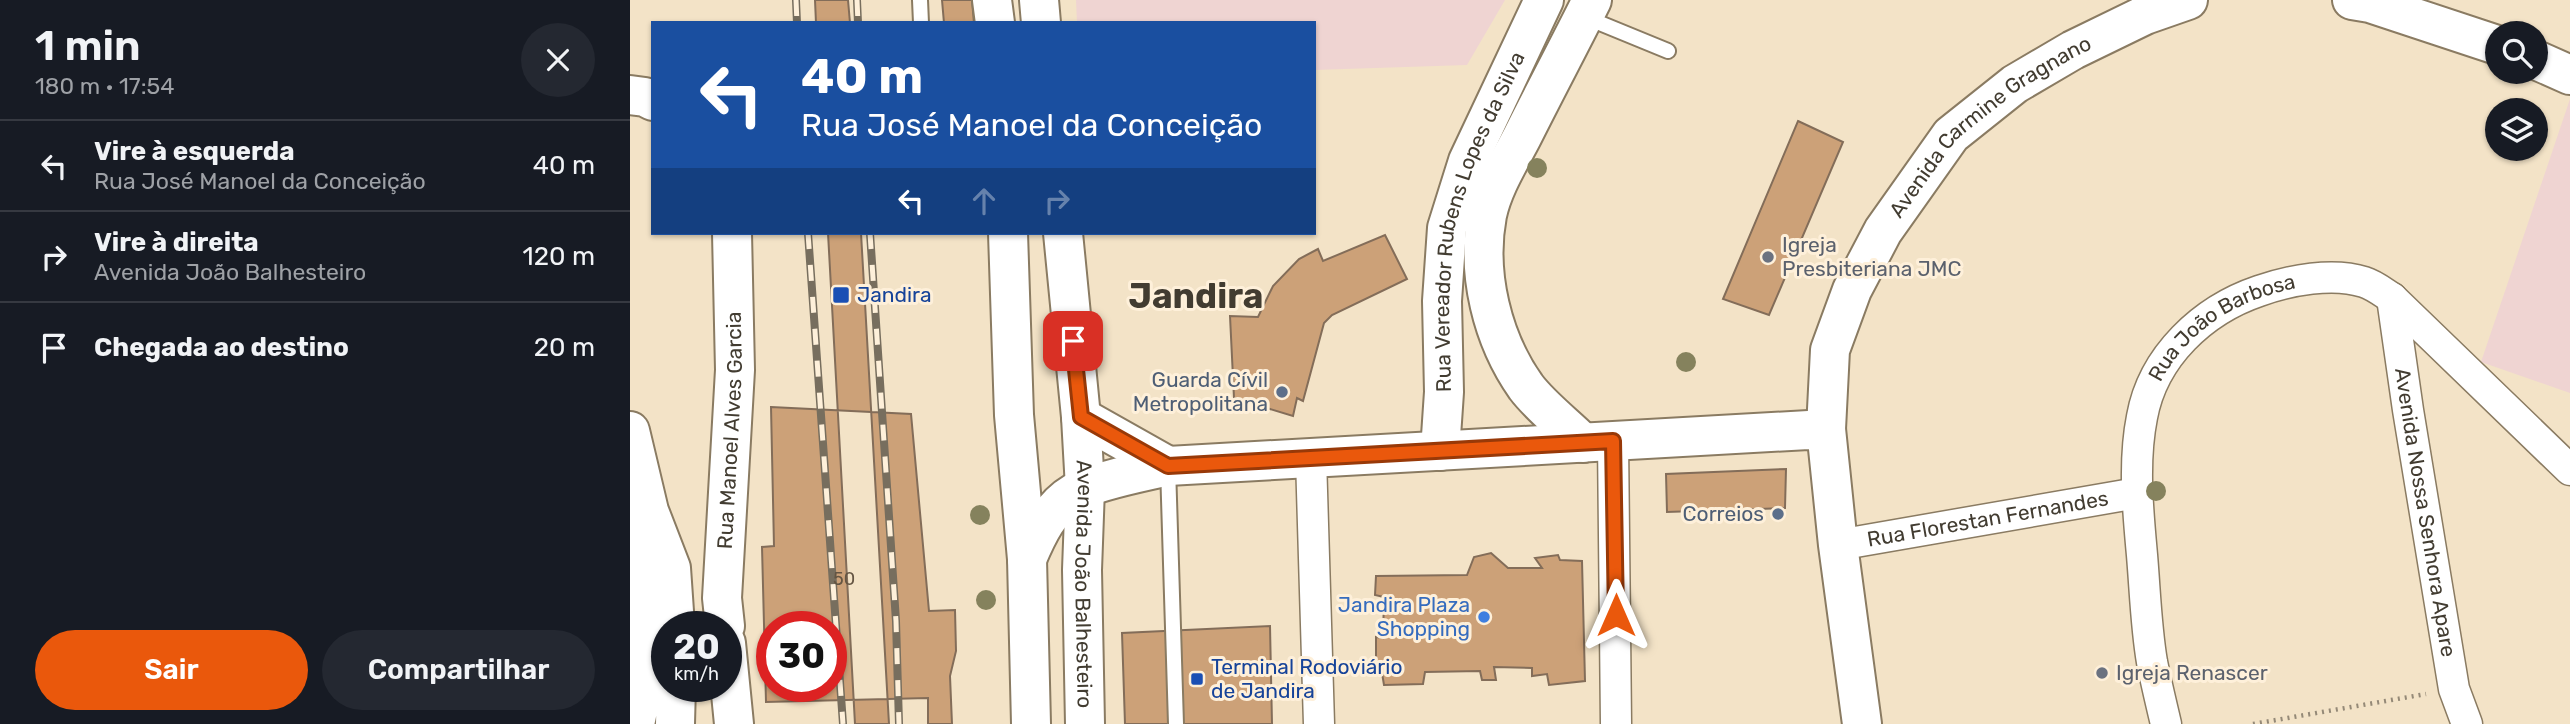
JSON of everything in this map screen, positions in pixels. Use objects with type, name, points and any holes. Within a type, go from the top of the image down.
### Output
[{"type":"main road","points":[[992,0],[995,21]]},
{"type":"main road","points":[[1039,0],[1041,21]]},
{"type":"main road","name":"Rua Vereador Rubens Lopes da Silva","points":[[1440,451],[1444,392],[1442,301],[1447,228],[1468,161],[1544,0]]},
{"type":"main road","name":"Avenida Carmine Gragnano","points":[[1862,724],[1838,545],[1826,429],[1830,350],[1852,290],[1883,231],[1951,135],[2015,84],[2073,50],[2145,15],[2188,0]]},
{"type":"main road","points":[[2352,0],[2370,3],[2485,41]]},
{"type":"main road","name":"Rua Vereador Rubens Lopes da Silva","points":[[1588,8],[1499,182],[1488,215],[1486,287],[1495,323],[1509,358],[1528,388],[1598,442]]},
{"type":"main road","points":[[2548,66],[2570,75]]},
{"type":"main road","points":[[630,95],[651,100]]},
{"type":"main road","name":"Rua Manoel Alves Garcia","points":[[723,611],[735,370],[732,235]]},
{"type":"main road","points":[[1008,235],[1014,415],[1027,559],[1031,724]]},
{"type":"main road","name":"Avenida João Balhesteiro","points":[[1063,235],[1081,417],[1085,488],[1082,570],[1085,724]]},
{"type":"main road","points":[[1081,417],[1168,466]]},
{"type":"main road","points":[[1027,559],[1041,528],[1071,494],[1168,466],[1826,429]]},
{"type":"main road","points":[[633,447],[649,511],[671,568],[674,611]]},
{"type":"main road","points":[[635,724],[642,692],[649,511]]},
{"type":"main road","points":[[674,724],[675,702]]},
{"type":"main road","points":[[732,702],[734,724]]},
{"type":"street","name":"Rua João Barbosa","points":[[2165,724],[2151,659],[2137,493],[2142,417],[2152,386],[2169,355],[2189,331],[2244,296],[2273,286],[2307,280],[2365,282],[2392,298],[2570,470]]},
{"type":"street","name":"Avenida Nossa Senhora Apare","points":[[2392,298],[2407,410],[2454,689],[2467,724]]},
{"type":"street","points":[[1598,442],[1616,724]]},
{"type":"street","points":[[1311,458],[1319,724]]},
{"type":"street","name":"Rua Florestan Fernandes","points":[[1838,545],[2137,493]]},
{"type":"lane","points":[[920,0],[922,21]]},
{"type":"lane","points":[[1588,8],[1668,51]]},
{"type":"lane","points":[[1168,466],[1176,724]]},
{"type":"path","points":[[2253,724],[2454,689]]},
{"type":"shaded area","points":[[1076,0],[1505,0],[1467,65],[1316,70],[1316,21],[1077,21]]},
{"type":"shaded area","points":[[2570,99],[2570,393],[2481,362]]},
{"type":"building","points":[[815,0],[848,0],[850,21],[816,21]]},
{"type":"building","points":[[942,0],[972,0],[974,21],[944,21]]},
{"type":"building","name":"Igreja Presbiteriana JMC","points":[[1798,121],[1843,142],[1769,315],[1723,299]]},
{"type":"building","points":[[828,235],[861,235],[889,724],[855,724]]},
{"type":"building","points":[[1385,235],[1407,279],[1332,315],[1324,323],[1303,401],[1297,398],[1293,416],[1234,398],[1230,316],[1258,317],[1273,286],[1299,259],[1318,249],[1323,261]]},
{"type":"building","points":[[771,407],[911,414],[929,611],[955,610],[956,651],[950,676],[952,724],[928,724],[928,698],[847,700],[847,611],[764,611],[762,547],[774,546]]},
{"type":"building","points":[[1786,469],[1785,508],[1667,512],[1666,474]]},
{"type":"building","name":"Jandira Plaza Shopping","points":[[1491,553],[1508,568],[1542,568],[1535,558],[1558,555],[1560,560],[1582,561],[1585,681],[1549,685],[1547,674],[1532,676],[1532,668],[1494,667],[1496,680],[1482,680],[1480,671],[1425,672],[1423,684],[1384,685],[1381,667],[1376,668],[1376,637],[1383,638],[1384,597],[1375,595],[1376,576],[1467,575],[1474,557]]},
{"type":"building","name":"Terminal Rodoviário de Jandira","points":[[1270,626],[1272,724],[1125,724],[1122,633]]},
{"type":"railway","points":[[796,0],[797,21]]},
{"type":"railway","points":[[857,0],[858,21]]},
{"type":"railway","points":[[808,235],[843,724]]},
{"type":"railway","points":[[870,235],[896,621],[899,724]]},
{"type":"place","name":"Igreja Presbiteriana JMC","points":[[1768,257]]},
{"type":"place","name":"Jandira","points":[[841,295]]},
{"type":"place","name":"Guarda Cívil Metropolitana","points":[[1282,392]]},
{"type":"place","name":"Correios","points":[[1778,514]]},
{"type":"place","name":"Jandira Plaza Shopping","points":[[1484,617]]},
{"type":"place","name":"Igreja Renascer","points":[[2102,673]]},
{"type":"place","name":"Terminal Rodoviário de Jandira","points":[[1197,679]]},
{"type":"district","name":"Jandira","points":[[1196,296]]},
{"type":"route","points":[[1073,341],[1081,417],[1168,466],[1613,441],[1616,615]]}]
